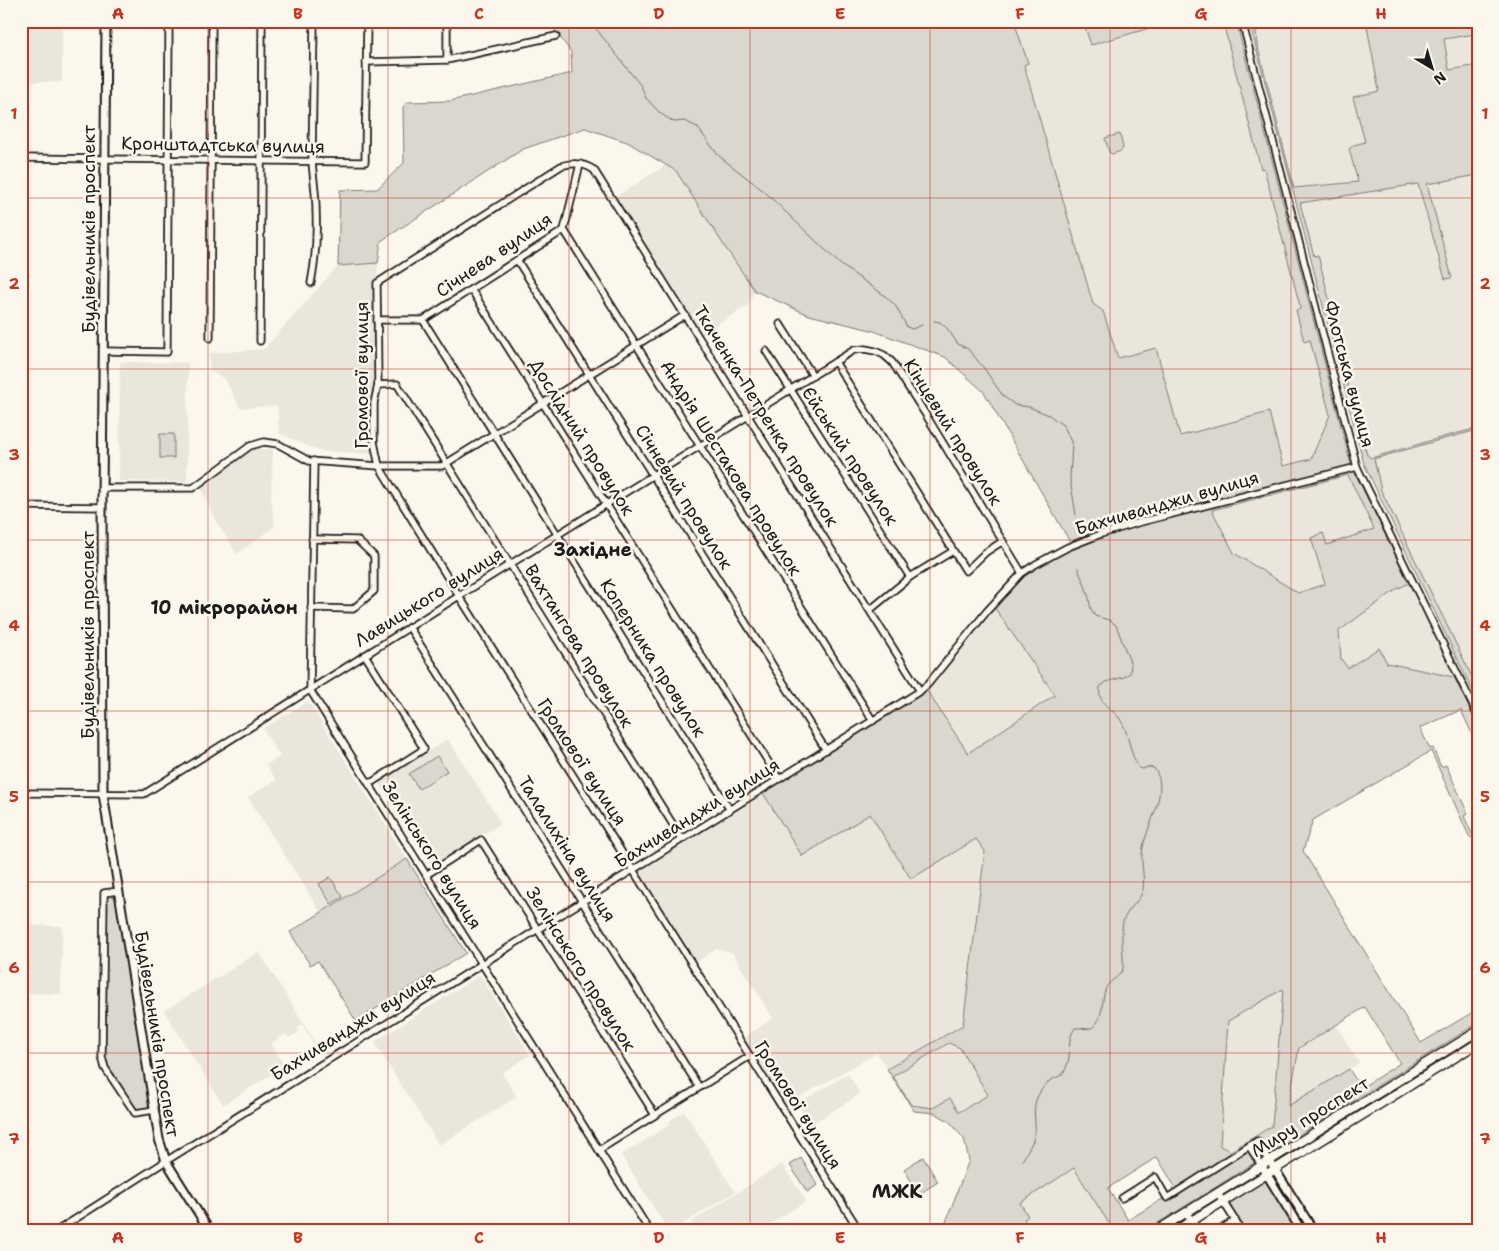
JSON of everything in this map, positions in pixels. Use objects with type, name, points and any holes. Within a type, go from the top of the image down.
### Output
[{"type":"highway","name":"Миру проспект","points":[[1158,1230],[1478,1031]]},
{"type":"highway","name":"Миру проспект","points":[[1177,1230],[1478,1043]]},
{"type":"highway","points":[[1377,1093],[1382,1102]]},
{"type":"highway","points":[[1207,1199],[1212,1207]]},
{"type":"main road","name":"Будівельників проспект","points":[[106,21],[102,488],[103,794],[159,1139],[166,1161],[209,1230]]},
{"type":"main road","points":[[1269,1160],[1313,1230]]},
{"type":"main road","points":[[1261,1165],[1301,1230]]},
{"type":"street","points":[[103,351],[168,352],[167,160],[169,21]]},
{"type":"street","points":[[210,338],[212,21]]},
{"type":"street","points":[[260,341],[262,21]]},
{"type":"street","points":[[311,284],[316,259],[316,208],[312,161],[314,21]]},
{"type":"street","points":[[367,21],[366,62],[447,60],[556,36]]},
{"type":"street","points":[[447,21],[447,60]]},
{"type":"street","name":"Флотська вулиця","points":[[1242,21],[1357,467],[1478,716]]},
{"type":"street","name":"Кронштадтська вулиця","points":[[21,158],[365,162],[366,62]]},
{"type":"street","name":"Січнева вулиця","points":[[423,320],[564,230],[580,164]]},
{"type":"street","name":"Громової вулиця","points":[[580,164],[561,166],[377,283],[378,385],[374,403],[374,442],[379,466],[859,1230]]},
{"type":"street","name":"Ткаченка-Петренка провулок","points":[[580,164],[594,170],[920,691]]},
{"type":"street","name":"Андрія Шестакова провулок","points":[[564,230],[872,721]]},
{"type":"street","name":"Січневий провулок","points":[[517,260],[826,750]]},
{"type":"street","name":"Дослідний провулок","points":[[471,289],[779,779]]},
{"type":"street","points":[[102,488],[193,488],[250,446],[264,442],[278,444],[303,459],[314,462],[379,466],[438,466],[447,464],[685,315]]},
{"type":"street","points":[[377,320],[423,320]]},
{"type":"street","name":"Коперника провулок","points":[[423,320],[730,810]]},
{"type":"street","points":[[780,324],[813,376]]},
{"type":"street","name":"Кінцевий провулок","points":[[835,362],[854,350],[864,349],[884,355],[892,362],[1022,573]]},
{"type":"street","name":"Єйський провулок","points":[[766,351],[910,577]]},
{"type":"street","points":[[835,362],[966,571],[986,552],[1003,541]]},
{"type":"street","name":"Лавицького вулиця","points":[[21,793],[144,794],[835,362]]},
{"type":"street","name":"Вахтангова провулок","points":[[378,385],[397,384],[682,839]]},
{"type":"street","points":[[310,690],[314,462]]},
{"type":"street","name":"Бахчиванджи вулиця","points":[[58,1230],[920,691],[928,684],[987,611],[1022,573],[1035,564],[1068,547],[1137,523],[1357,467]]},
{"type":"street","points":[[21,506],[102,507]]},
{"type":"street","points":[[311,608],[353,609],[374,591],[374,556],[357,540],[312,539]]},
{"type":"street","points":[[870,610],[910,577],[953,550]]},
{"type":"street","name":"Талалихіна вулиця","points":[[409,627],[699,1087]]},
{"type":"street","points":[[365,655],[424,749],[369,784]]},
{"type":"street","name":"Зелінського вулиця","points":[[310,690],[649,1230]]},
{"type":"street","name":"Зелінського провулок","points":[[426,874],[482,840],[655,1115]]},
{"type":"street","points":[[119,891],[104,894],[102,1057],[105,1068],[135,1113],[154,1110]]},
{"type":"street","points":[[599,1150],[750,1056]]},
{"type":"street","points":[[1122,1198],[1155,1177],[1167,1198],[1257,1141],[1269,1160]]},
{"type":"street","points":[[1249,1146],[1261,1165]]},
{"type":"street","points":[[1217,1192],[1241,1230]]},
{"type":"street","points":[[1183,1214],[1192,1220],[1194,1230]]},
{"type":"street","points":[[1220,1230],[1235,1220]]},
{"type":"shaded area","points":[[548,21],[1014,21],[1028,63],[1024,65],[1093,304],[1103,311],[1118,358],[1156,348],[1180,436],[1269,412],[1283,466],[1311,459],[1330,415],[1310,340],[1304,342],[1296,310],[1300,309],[1300,306],[1264,168],[1261,169],[1223,23],[1218,24],[1217,21],[1236,21],[1351,465],[1136,520],[1070,542],[984,392],[945,357],[871,330],[809,315],[755,291],[676,171],[627,142],[585,128],[523,149],[381,241],[378,263],[338,266],[340,190],[377,189],[404,163],[403,107],[408,102],[450,101],[572,73],[571,52]]},
{"type":"shaded area","points":[[1014,21],[1083,21],[1091,45],[1174,21],[1199,21],[1201,23],[1217,21],[1218,24],[1223,23],[1301,309],[1296,311],[1304,341],[1310,340],[1330,415],[1311,459],[1283,467],[1180,436],[1156,348],[1118,358],[1103,311],[1093,304],[1024,64],[1028,63]]},
{"type":"shaded area","points":[[1083,21],[1174,21],[1091,45]]},
{"type":"shaded area","points":[[1249,21],[1256,21],[1258,30],[1256,32],[1256,40],[1294,188],[1358,182],[1349,149],[1354,145],[1365,142],[1353,97],[1379,91],[1366,21],[1473,21],[1475,34],[1444,39],[1449,70],[1478,65],[1478,175],[1427,184],[1452,278],[1445,279],[1418,184],[1300,203],[1314,256],[1318,255],[1331,307],[1328,308],[1335,335],[1337,335],[1340,345],[1337,346],[1367,455],[1371,458],[1478,428],[1478,430],[1374,459],[1381,490],[1478,689],[1478,702],[1364,464]]},
{"type":"shaded area","points":[[1256,21],[1366,21],[1379,92],[1353,97],[1365,142],[1354,145],[1349,149],[1358,182],[1294,188],[1256,40],[1255,32],[1258,30]]},
{"type":"shaded area","points":[[1473,21],[1478,21],[1478,65],[1449,70],[1444,39],[1474,34]]},
{"type":"shaded area","points":[[21,23],[62,23],[62,82],[21,82]]},
{"type":"shaded area","points":[[1120,134],[1123,148],[1121,151],[1112,154],[1109,152],[1105,138]]},
{"type":"shaded area","points":[[666,165],[676,171],[755,291],[748,305],[701,335],[615,197]]},
{"type":"shaded area","points":[[1478,175],[1478,428],[1371,458],[1367,455],[1358,425],[1337,345],[1340,344],[1337,335],[1335,336],[1328,308],[1331,307],[1318,256],[1314,256],[1300,203],[1419,184],[1445,279],[1451,277],[1427,184]]},
{"type":"shaded area","points":[[378,263],[373,454],[319,451],[279,433],[277,406],[240,408],[225,379],[210,371],[209,353],[264,349],[338,266]]},
{"type":"shaded area","points":[[120,362],[188,363],[187,482],[119,481]]},
{"type":"shaded area","points":[[1478,430],[1478,689],[1381,490],[1374,459]]},
{"type":"shaded area","points":[[160,434],[174,434],[174,458],[160,458]]},
{"type":"shaded area","points":[[251,448],[273,450],[271,498],[275,526],[237,554],[214,518],[201,487]]},
{"type":"shaded area","points":[[1354,471],[1409,583],[1397,589],[1339,631],[1341,659],[1348,668],[1379,648],[1387,663],[1454,677],[1478,727],[1478,747],[1461,710],[1420,728],[1430,749],[1433,748],[1441,767],[1446,765],[1468,814],[1464,816],[1472,834],[1477,833],[1478,847],[1474,839],[1469,836],[1431,751],[1313,820],[1303,851],[1421,1043],[1478,1009],[1478,1023],[1147,1230],[1113,1230],[1074,1168],[1020,1203],[1028,1216],[1024,1219],[1031,1230],[943,1230],[969,1160],[964,1139],[950,1122],[935,1113],[914,1111],[887,1069],[963,1025],[985,851],[976,839],[911,879],[870,814],[802,856],[763,793],[906,704],[925,688],[968,753],[1055,695],[994,607],[1024,576],[1053,557],[1091,540],[1131,527]],"holes":[[[1348,475],[1374,529],[1327,545],[1323,533],[1311,538],[1325,584],[1298,593],[1234,553],[1212,510]],[[1283,989],[1272,1126],[1231,1151],[1220,1146],[1228,1021]],[[1365,1007],[1400,1063],[1361,1088],[1349,1069],[1288,1106],[1299,1048]],[[949,1043],[960,1048],[988,1095],[959,1112],[950,1098],[933,1108],[911,1105],[893,1076]],[[1157,1157],[1177,1190],[1128,1220],[1108,1188]]]},
{"type":"shaded area","points":[[1348,475],[1374,529],[1327,545],[1325,584],[1298,593],[1234,553],[1212,510]]},
{"type":"shaded area","points":[[1409,583],[1454,677],[1387,663],[1348,668],[1341,659],[1339,631],[1397,589]]},
{"type":"shaded area","points":[[994,607],[1055,695],[968,753],[925,688]]},
{"type":"shaded area","points":[[308,701],[407,859],[321,913],[248,797],[276,780],[266,765],[280,757],[263,729]]},
{"type":"shaded area","points":[[448,739],[501,823],[433,867],[379,782]]},
{"type":"shaded area","points":[[437,756],[447,771],[419,789],[409,774]]},
{"type":"shaded area","points":[[763,793],[802,856],[870,814],[977,838],[985,851],[963,1025],[887,1069],[877,1053],[784,1106],[742,1039],[773,1018],[732,953],[716,949],[695,963],[637,871]]},
{"type":"shaded area","points":[[407,859],[466,953],[356,1021],[318,961],[310,965],[290,932]]},
{"type":"shaded area","points":[[330,877],[343,897],[331,904],[319,884]]},
{"type":"shaded area","points":[[116,894],[145,1081],[151,1108],[136,1110],[105,1060],[106,896]]},
{"type":"shaded area","points":[[21,925],[62,926],[61,994],[21,993]]},
{"type":"shaded area","points":[[259,952],[318,1046],[316,1047],[302,1024],[297,1028],[299,1032],[289,1038],[286,1034],[271,1043],[285,1066],[223,1105],[164,1011]]},
{"type":"shaded area","points":[[480,975],[530,1055],[502,1073],[517,1097],[439,1145],[374,1042]]},
{"type":"shaded area","points":[[1283,988],[1272,1126],[1231,1151],[1220,1146],[1228,1021]]},
{"type":"shaded area","points":[[1336,1025],[1359,1063],[1288,1107],[1299,1048]]},
{"type":"shaded area","points":[[949,1043],[960,1048],[988,1095],[958,1112],[911,1105],[893,1077]]},
{"type":"shaded area","points":[[848,1074],[860,1094],[810,1125],[797,1104]]},
{"type":"shaded area","points":[[684,1111],[735,1192],[678,1227],[680,1230],[668,1230],[621,1155],[671,1124],[669,1121]]},
{"type":"shaded area","points":[[923,1157],[938,1182],[919,1194],[904,1169]]},
{"type":"shaded area","points":[[801,1158],[818,1185],[807,1192],[790,1165]]},
{"type":"shaded area","points":[[782,1164],[806,1201],[761,1230],[696,1230],[691,1222]]},
{"type":"shaded area","points":[[1075,1168],[1113,1230],[1031,1230],[1024,1219],[1028,1216],[1020,1203]]},
{"type":"shaded area","points":[[1266,1180],[1297,1230],[1244,1230],[1227,1204]]},
{"type":"waterway","points":[[590,21],[641,86],[646,98],[661,114],[674,122],[685,121],[697,127],[719,156],[765,192],[841,265],[895,305],[907,327],[912,329],[922,325]]},
{"type":"waterway","points":[[934,321],[940,322],[947,328],[958,344],[968,349],[1003,396],[1015,405],[1029,407],[1049,415],[1064,426],[1072,444],[1070,479],[1076,515]]},
{"type":"waterway","points":[[1023,1160],[1034,1136],[1034,1115],[1038,1095],[1051,1080],[1064,1072],[1068,1060],[1072,1033],[1075,1028],[1089,1029],[1096,1024],[1099,1020],[1106,988],[1122,971],[1123,922],[1140,897],[1143,889],[1142,859],[1144,845],[1160,788],[1159,778],[1154,768],[1139,768],[1133,757],[1126,731],[1120,719],[1101,698],[1100,687],[1106,682],[1124,677],[1130,673],[1131,665],[1116,625],[1109,620],[1095,616],[1093,613],[1078,568]]},
{"type":"district","name":"Західне","points":[[593,549]]},
{"type":"district","name":"10 мікрорайон","points":[[224,607]]},
{"type":"district","name":"МЖК","points":[[897,1191]]}]
